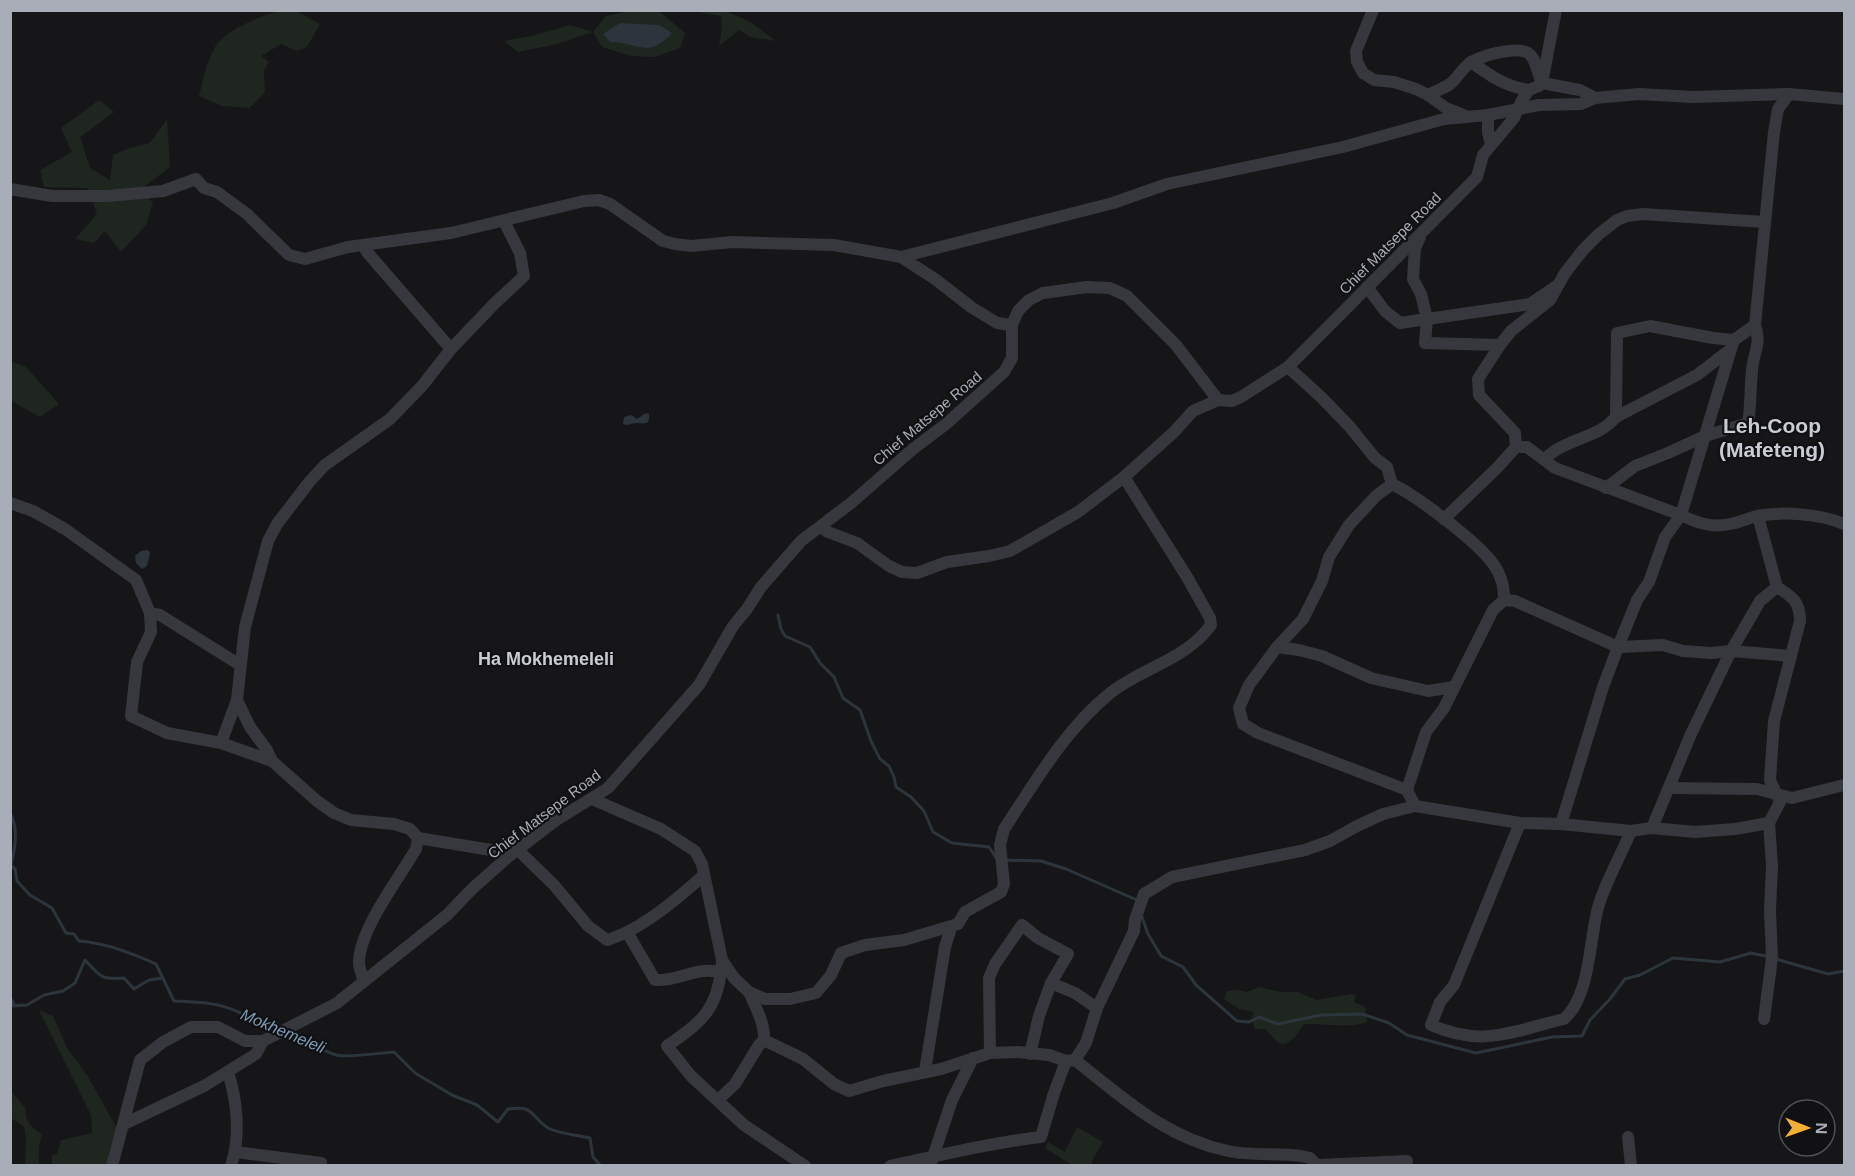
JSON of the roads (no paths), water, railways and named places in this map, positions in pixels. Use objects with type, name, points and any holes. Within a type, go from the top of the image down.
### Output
[{"type":"street","points":[[1373,10],[1356,51],[1357,62],[1363,73],[1374,80],[1394,82],[1428,95],[1446,108],[1467,117]]},
{"type":"street","points":[[1471,62],[1511,87],[1529,90],[1539,86],[1542,83],[1556,10]]},
{"type":"street","points":[[1428,95],[1451,84],[1471,62],[1501,52],[1528,53],[1534,60],[1542,83]]},
{"type":"street","points":[[1542,83],[1580,90],[1595,98]]},
{"type":"street","name":"Chief Matsepe Road","points":[[821,526],[828,532],[857,543],[895,569],[917,573],[947,562],[1010,551],[1078,512],[1124,477],[1174,432],[1193,411],[1218,400],[1232,401],[1241,398],[1287,367],[1477,177],[1483,155],[1514,118],[1529,90]]},
{"type":"street","points":[[901,257],[1113,203],[1167,184],[1343,147],[1444,119],[1488,115],[1539,105],[1581,104],[1595,98],[1639,94],[1693,97],[1789,94],[1845,99]]},
{"type":"street","points":[[1606,488],[1635,465],[1705,436],[1748,423],[1752,369],[1760,337],[1755,325],[1761,285],[1764,222],[1776,122],[1779,110],[1789,94]]},
{"type":"street","points":[[1488,115],[1491,145]]},
{"type":"street","points":[[10,189],[52,196],[107,196],[163,191],[196,179],[204,188],[217,192],[241,208],[293,257],[312,258],[331,251],[451,233],[584,201],[599,200],[610,204],[663,241],[675,244],[691,246],[732,242],[834,245],[901,257],[935,279],[971,307],[997,322],[1012,325],[1018,311],[1029,300],[1043,293],[1087,287],[1110,288],[1127,296],[1176,345],[1218,400]]},
{"type":"street","points":[[1444,519],[1516,447],[1515,433],[1479,395],[1478,379],[1511,331],[1550,300],[1565,273],[1599,234],[1617,220],[1627,216],[1662,215],[1764,222]]},
{"type":"street","points":[[221,743],[237,700],[247,616],[268,541],[277,524],[325,465],[390,418],[422,386],[451,349],[524,276],[520,253],[504,221]]},
{"type":"street","points":[[1423,229],[1415,248],[1413,279],[1421,294],[1427,319],[1425,344],[1500,345]]},
{"type":"street","points":[[364,246],[451,349]]},
{"type":"street","points":[[1367,287],[1385,311],[1400,323],[1530,304],[1560,284]]},
{"type":"street","name":"Chief Matsepe Road","points":[[124,1124],[204,1086],[255,1054],[263,1041],[337,1003],[447,915],[473,888],[513,853],[555,821],[608,788],[699,685],[733,626],[761,587],[801,541],[946,424],[1004,372],[1012,358],[1012,325]]},
{"type":"street","points":[[1545,459],[1566,445],[1608,426],[1616,417],[1697,375],[1755,325]]},
{"type":"street","points":[[1616,417],[1617,333],[1650,326],[1732,344]]},
{"type":"street","points":[[1561,824],[1603,687],[1618,648],[1637,600],[1649,582],[1665,537],[1681,515],[1732,344]]},
{"type":"street","points":[[1287,367],[1321,397],[1350,427],[1375,458],[1387,468],[1392,484],[1444,519],[1493,564],[1504,584],[1504,600]]},
{"type":"street","points":[[1516,447],[1527,447],[1555,468],[1700,524],[1729,525],[1758,516],[1802,514],[1845,524]]},
{"type":"street","points":[[748,992],[765,999],[790,999],[816,993],[831,975],[841,953],[865,945],[904,940],[958,924],[965,912],[1001,892],[1004,884],[1000,845],[1004,828],[1067,734],[1112,692],[1189,647],[1202,637],[1211,625],[1210,618],[1187,577],[1124,477]]},
{"type":"street","points":[[1392,484],[1376,496],[1349,525],[1329,557],[1322,581],[1303,619],[1277,647],[1249,685],[1239,708],[1243,724],[1258,734],[1407,790],[1415,806]]},
{"type":"street","points":[[10,503],[49,519],[108,558],[136,580],[150,613],[151,632],[137,662],[131,716],[167,734],[221,743],[272,761],[317,801],[334,813],[351,820],[394,824],[410,829],[417,838],[513,853],[554,885],[588,926],[607,940],[627,932],[679,897],[704,875]]},
{"type":"street","points":[[1758,516],[1777,587],[1790,595],[1800,608],[1800,621],[1774,721],[1770,760],[1770,780],[1780,802],[1769,824],[1772,865],[1770,911],[1772,958],[1764,1019]]},
{"type":"street","points":[[1652,828],[1731,651],[1760,601],[1777,587]]},
{"type":"street","points":[[1407,790],[1426,732],[1444,708],[1493,610],[1504,600],[1515,601],[1618,648],[1663,645],[1683,651],[1711,653],[1731,651],[1791,656]]},
{"type":"street","points":[[150,613],[160,615],[240,665]]},
{"type":"street","points":[[1277,647],[1322,656],[1371,678],[1428,691],[1454,687]]},
{"type":"street","points":[[237,700],[250,727],[272,761]]},
{"type":"street","points":[[1669,788],[1757,789],[1792,798],[1845,785]]},
{"type":"street","points":[[592,799],[661,829],[695,851],[702,864],[722,966],[716,995],[704,1017],[667,1046],[691,1076],[744,1125],[805,1166]]},
{"type":"street","points":[[890,1166],[931,1162],[994,1142],[1041,1137],[1054,1094],[1071,1060],[1086,1043],[1097,1008],[1134,931],[1135,920],[1144,894],[1172,877],[1305,850],[1330,841],[1383,814],[1415,806],[1520,823],[1561,824],[1631,831],[1652,828],[1695,832],[1769,824]]},
{"type":"street","points":[[1520,823],[1455,985],[1440,1002],[1431,1025],[1450,1033],[1487,1038],[1563,1018],[1571,1013],[1584,978],[1599,904],[1631,831]]},
{"type":"street","points":[[364,981],[359,964],[363,944],[380,908],[416,849],[417,838]]},
{"type":"street","points":[[990,1053],[989,978],[1022,925],[1038,938],[1068,954],[1050,983],[1030,1054]]},
{"type":"street","points":[[925,1071],[945,947],[950,931],[948,927]]},
{"type":"street","points":[[627,932],[655,980],[674,979],[722,966]]},
{"type":"street","points":[[718,1100],[735,1084],[764,1040],[765,1033],[748,992],[722,966]]},
{"type":"street","points":[[1050,983],[1076,993],[1097,1008]]},
{"type":"street","points":[[112,1166],[140,1060],[163,1041],[190,1027],[218,1028],[245,1041],[263,1041]]},
{"type":"street","points":[[764,1040],[803,1059],[834,1084],[849,1092],[990,1053],[1049,1055],[1071,1060],[1169,1131],[1229,1152],[1301,1156],[1310,1158],[1317,1165],[1407,1161]]},
{"type":"street","points":[[931,1162],[952,1100],[973,1058]]},
{"type":"street","points":[[228,1072],[235,1094],[236,1152],[231,1166]]},
{"type":"street","points":[[1628,1137],[1630,1166]]},
{"type":"street","points":[[236,1152],[321,1163],[321,1166]]},
{"type":"waterway","points":[[778,615],[785,636],[810,647],[820,663],[834,677],[843,698],[860,710],[871,741],[880,759],[889,766],[896,787],[911,797],[924,811],[933,832],[952,843],[989,847],[997,859]]},
{"type":"waterway","points":[[10,813],[15,826],[15,846],[11,865]]},
{"type":"waterway","points":[[1004,860],[1041,861],[1066,869],[1138,902]]},
{"type":"waterway","name":"Mokhemeleli","points":[[10,865],[15,869],[17,881],[30,895],[52,908],[66,933],[74,934],[79,941],[118,949],[156,964],[174,1001],[221,1006],[276,1029]]},
{"type":"waterway","points":[[1141,914],[1148,934],[1161,956],[1183,967],[1196,985],[1237,1021],[1249,1022],[1259,1017],[1278,1024],[1321,1015],[1362,1014],[1389,1023],[1407,1035],[1476,1053],[1552,1037],[1582,1036],[1590,1020],[1625,979],[1640,975],[1673,958],[1720,962],[1751,953],[1770,957]]},
{"type":"waterway","points":[[1776,959],[1828,974],[1844,971]]},
{"type":"waterway","points":[[10,1006],[27,1005],[44,995],[63,991],[75,983],[85,960],[102,976],[124,978],[134,989],[149,980],[163,978]]},
{"type":"waterway","points":[[10,997],[15,1006]]},
{"type":"waterway","name":"Mokhemeleli","points":[[288,1032],[341,1056],[394,1052],[415,1073],[452,1095],[477,1105],[498,1122],[508,1109],[523,1109],[531,1112],[542,1124],[552,1130],[590,1138],[593,1157],[601,1166]]},
{"type":"district","name":"Leh-Coop (Mafeteng)","points":[[1772,437]]},
{"type":"district","name":"Ha Mokhemeleli","points":[[546,659]]}]
